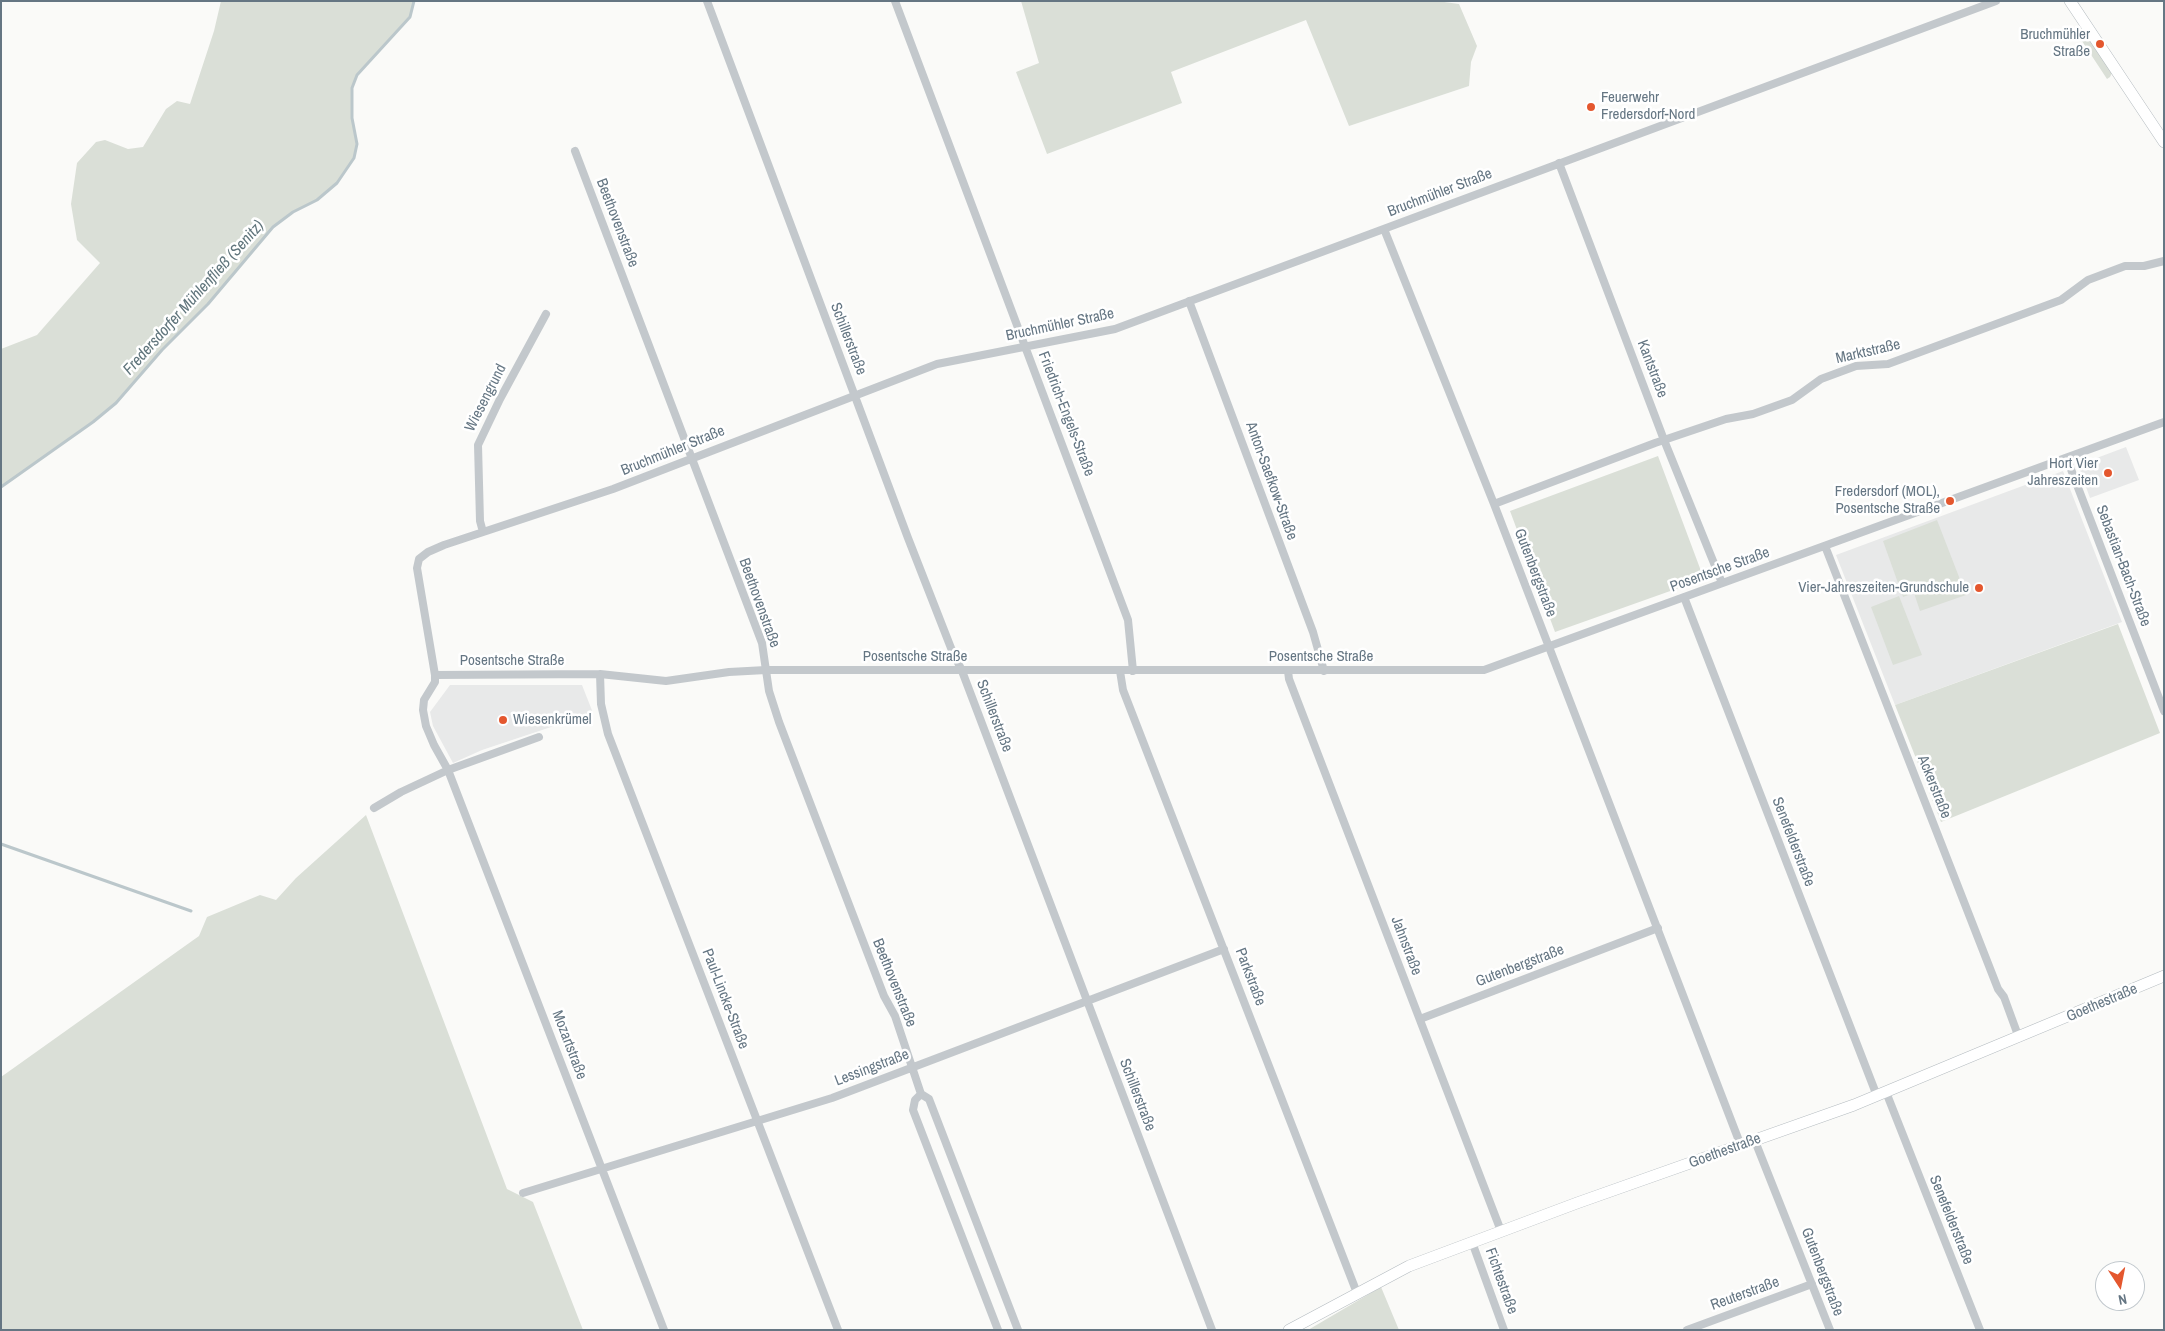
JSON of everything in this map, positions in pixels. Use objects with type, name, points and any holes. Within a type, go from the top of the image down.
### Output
[{"type":"street","name":"Schillerstraße","points":[[706,1],[854,395],[962,671],[1212,1330]]},
{"type":"street","name":"Friedrich-Engels-Straße","points":[[895,1],[1128,620],[1133,671]]},
{"type":"street","name":"Bruchmühler Straße","points":[[435,676],[417,568],[419,559],[428,552],[444,545],[613,489],[936,364],[1100,333],[1996,1]]},
{"type":"street","points":[[2070,1],[2164,142]]},
{"type":"street","name":"Beethovenstraße","points":[[574,151],[762,643],[769,691],[779,722],[884,996],[894,1016],[921,1094],[929,1099],[1018,1330]]},
{"type":"street","name":"Kantstraße","points":[[1559,163],[1664,440],[1722,583]]},
{"type":"street","name":"Gutenbergstraße","points":[[1384,229],[1494,504],[1742,1146]]},
{"type":"street","name":"Marktstraße","points":[[1494,504],[1726,418],[1753,414],[1792,400],[1814,382],[1856,366],[1888,364],[2061,300],[2088,280],[2125,266],[2144,266],[2164,261]]},
{"type":"street","name":"Anton-Saefkow-Straße","points":[[1189,301],[1313,632],[1324,671]]},
{"type":"street","name":"Wiesengrund","points":[[483,532],[480,521],[478,445],[500,399],[546,314]]},
{"type":"street","name":"Posentsche Straße","points":[[435,676],[600,674],[666,681],[729,672],[766,670],[1484,670],[1549,648],[2164,422]]},
{"type":"street","name":"Sebastian-Bach-Straße","points":[[2067,459],[2160,689],[2164,710]]},
{"type":"street","name":"Ackerstraße","points":[[1825,546],[1998,989],[2004,997],[2019,1038]]},
{"type":"street","name":"Senefelderstraße","points":[[1684,597],[1881,1094],[1980,1330]]},
{"type":"street","name":"Jahnstraße","points":[[1288,670],[1289,679],[1501,1231]]},
{"type":"street","name":"Parkstraße","points":[[1120,671],[1123,690],[1357,1293]]},
{"type":"street","name":"Paul-Lincke-Straße","points":[[600,674],[601,704],[608,734],[838,1330]]},
{"type":"street","points":[[435,676],[435,682],[424,700],[423,710],[426,726],[448,770]]},
{"type":"street","points":[[374,808],[401,792],[448,770],[539,737]]},
{"type":"street","name":"Mozartstraße","points":[[448,770],[664,1330]]},
{"type":"street","name":"Gutenbergstraße","points":[[1420,1019],[1658,928]]},
{"type":"street","name":"Lessingstraße","points":[[523,1193],[832,1098],[1224,949]]},
{"type":"street","name":"Goethestraße","points":[[1289,1330],[1389,1276],[1472,1242],[1742,1146],[1881,1094],[2164,976]]},
{"type":"street","points":[[921,1094],[915,1100],[912,1110],[998,1330]]},
{"type":"street","name":"Gutenbergstraße","points":[[1755,1140],[1830,1330]]},
{"type":"street","name":"Fichtestraße","points":[[1472,1242],[1504,1330]]},
{"type":"street","name":"Reuterstraße","points":[[1686,1330],[1812,1284]]},
{"type":"shaded area","points":[[221,1],[414,1],[410,17],[357,75],[352,88],[352,118],[357,144],[354,158],[337,183],[317,200],[293,212],[273,227],[208,304],[162,350],[116,403],[93,422],[1,488],[1,349],[37,335],[100,263],[77,240],[71,204],[77,163],[96,142],[105,140],[128,149],[143,147],[166,109],[177,101],[190,104],[214,31]]},
{"type":"shaded area","points":[[1021,1],[1437,1],[1459,4],[1477,46],[1471,62],[1469,86],[1349,126],[1306,20],[1171,72],[1182,103],[1047,154],[1016,72],[1039,63]]},
{"type":"shaded area","points":[[2082,35],[2086,35],[2112,73],[2107,79],[2080,38]]},
{"type":"shaded area","name":"Hort Vier Jahreszeiten","points":[[2126,447],[2139,480],[2090,498],[2078,465]]},
{"type":"shaded area","points":[[1658,456],[1704,579],[1555,632],[1510,511]]},
{"type":"shaded area","name":"Vier-Jahreszeiten-Grundschule","points":[[2063,471],[2122,622],[1895,705],[1836,555]]},
{"type":"shaded area","points":[[1937,520],[1966,595],[1920,611],[1914,593],[1903,597],[1883,541]]},
{"type":"shaded area","points":[[1899,596],[1922,655],[1893,665],[1871,607]]},
{"type":"shaded area","points":[[2118,624],[2160,733],[1941,822],[1895,705]]},
{"type":"shaded area","name":"Wiesenkrümel","points":[[450,685],[582,685],[593,713],[482,750],[453,763],[433,726],[430,712]]},
{"type":"shaded area","points":[[366,815],[507,1189],[533,1202],[583,1330],[1,1330],[1,1077],[199,936],[207,917],[260,895],[276,900],[296,878]]},
{"type":"shaded area","points":[[1381,1287],[1399,1330],[1308,1330]]},
{"type":"waterway","name":"Fredersdorfer Mühlenfließ (Senitz)","points":[[1,487],[93,422],[116,403],[162,350],[208,304],[273,227],[293,212],[317,200],[337,183],[354,158],[357,144],[352,118],[352,88],[357,75],[410,17],[414,1]]},
{"type":"waterway","points":[[1,844],[191,911]]},
{"type":"place","name":"Bruchmühler Straße","points":[[2100,44]]},
{"type":"place","name":"Feuerwehr Fredersdorf-Nord","points":[[1591,107]]},
{"type":"place","name":"Hort Vier Jahreszeiten","points":[[2108,473]]},
{"type":"place","name":"Fredersdorf (MOL), Posentsche Straße","points":[[1950,501]]},
{"type":"place","name":"Vier-Jahreszeiten-Grundschule","points":[[1979,588]]},
{"type":"place","name":"Wiesenkrümel","points":[[503,720]]}]
